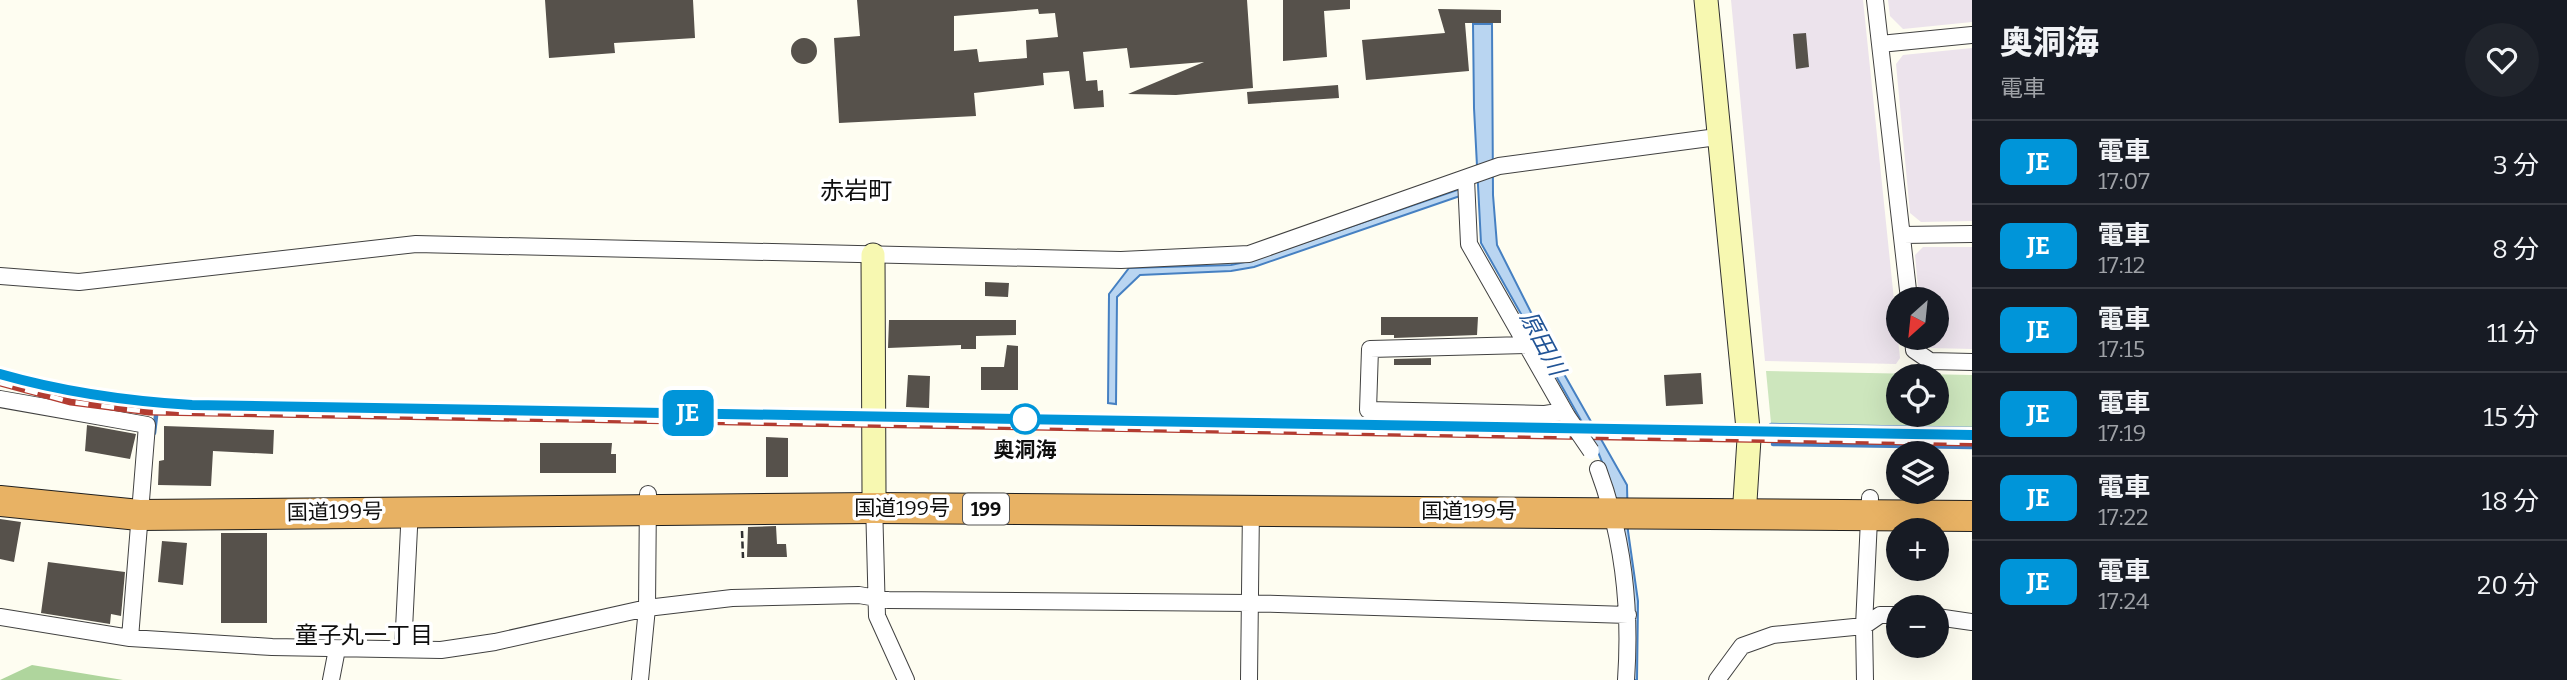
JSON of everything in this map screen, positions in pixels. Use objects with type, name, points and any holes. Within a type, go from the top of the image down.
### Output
[{"type":"highway","name":"国道199号","points":[[0,487],[140,508]]},
{"type":"highway","name":"国道199号","points":[[0,501],[140,508],[874,500],[1744,508],[1870,507],[1972,499]]},
{"type":"highway","name":"国道199号","points":[[1870,507],[1972,516]]},
{"type":"street","points":[[1706,0],[1717,137],[1749,439],[1744,508]]},
{"type":"street","points":[[1875,0],[1908,287]]},
{"type":"street","points":[[1880,44],[1972,34]]},
{"type":"street","points":[[0,276],[79,282],[416,244],[1121,260],[1249,254],[1499,166],[1717,137]]},
{"type":"street","points":[[1466,179],[1469,244],[1566,413],[1591,451]]},
{"type":"street","points":[[1903,235],[1972,234]]},
{"type":"street","points":[[873,255],[875,600],[877,616],[906,680]]},
{"type":"street","points":[[1527,345],[1370,349],[1368,410],[1566,413]]},
{"type":"street","points":[[1914,350],[1930,360],[1972,362]]},
{"type":"street","points":[[0,400],[147,425],[130,638]]},
{"type":"street","points":[[1598,469],[1611,505],[1628,615],[1626,680]]},
{"type":"street","points":[[640,680],[647,608],[648,501]]},
{"type":"street","points":[[1249,680],[1251,503]]},
{"type":"street","points":[[403,649],[411,505]]},
{"type":"street","points":[[1866,680],[1864,626],[1870,507]]},
{"type":"street","points":[[0,617],[130,638],[337,649],[440,650],[495,642],[647,608],[732,598],[859,595],[875,600],[1250,603],[1628,615]]},
{"type":"street","points":[[1717,680],[1742,646],[1773,635],[1864,626],[1881,615],[1886,615]]},
{"type":"street","points":[[1949,619],[1972,622]]},
{"type":"street","points":[[331,680],[337,649]]},
{"type":"path","points":[[742,524],[743,558]]},
{"type":"shaded area","points":[[1731,0],[1863,0],[1893,287],[1886,287],[1886,350],[1899,350],[1900,358],[1896,364],[1765,361]]},
{"type":"shaded area","points":[[1888,0],[1972,0],[1972,22],[1903,29],[1890,16]]},
{"type":"shaded area","points":[[1972,48],[1972,221],[1921,222],[1910,213],[1896,64],[1903,55]]},
{"type":"shaded area","points":[[1923,247],[1972,247],[1972,349],[1950,348],[1950,287],[1918,287],[1915,255]]},
{"type":"green space","points":[[1766,371],[1886,373],[1886,425],[1771,423]]},
{"type":"green space","points":[[1949,375],[1972,375],[1972,427],[1949,427]]},
{"type":"green space","points":[[32,665],[123,680],[0,680]]},
{"type":"water","name":"原田川","points":[[1473,24],[1492,24],[1493,195],[1497,245],[1547,344],[1627,485],[1628,531],[1638,601],[1637,680],[1630,680],[1611,484],[1596,447],[1481,243]]},
{"type":"water","points":[[1460,189],[1460,196],[1254,267],[1231,271],[1140,275],[1117,297],[1116,404],[1108,403],[1109,294],[1129,268],[1231,265],[1254,260]]},
{"type":"building","points":[[545,0],[693,0],[695,38],[614,43],[615,53],[549,58]]},
{"type":"building","points":[[857,0],[1247,0],[1253,88],[1176,95],[1128,94],[1204,62],[1130,68],[1127,48],[1083,52],[1086,81],[1097,80],[1098,91],[1103,90],[1104,107],[1074,109],[1069,71],[1043,73],[1044,85],[974,93],[976,116],[839,123],[834,38],[860,36]],"holes":[[[1038,9],[1039,14],[1055,13],[1058,37],[1026,40],[1027,58],[979,62],[977,49],[954,51],[954,16]]]},
{"type":"building","points":[[1283,0],[1350,0],[1350,9],[1324,11],[1327,57],[1283,61]]},
{"type":"building","points":[[1438,9],[1501,10],[1501,23],[1465,23],[1469,71],[1366,80],[1362,40],[1445,33]]},
{"type":"building","points":[[1806,33],[1809,67],[1796,69],[1793,34]]},
{"type":"building","points":[[804,38],[814,41],[817,51],[814,61],[804,64],[794,61],[791,51],[794,41]]},
{"type":"building","points":[[1338,85],[1339,98],[1248,104],[1247,92]]},
{"type":"building","points":[[985,282],[1009,283],[1008,297],[985,296]]},
{"type":"building","points":[[1381,317],[1478,317],[1477,335],[1394,338],[1394,335],[1381,335]]},
{"type":"building","points":[[889,320],[1016,320],[1016,335],[976,336],[976,349],[961,349],[961,345],[888,348]]},
{"type":"building","points":[[1007,345],[1018,346],[1018,390],[981,390],[981,367],[1004,367]]},
{"type":"building","points":[[1431,358],[1431,365],[1394,365],[1394,359]]},
{"type":"building","points":[[1701,373],[1703,404],[1666,406],[1664,375]]},
{"type":"building","points":[[908,375],[930,376],[929,408],[906,407]]},
{"type":"building","points":[[87,425],[136,434],[130,459],[85,451]]},
{"type":"building","points":[[164,426],[274,430],[273,454],[213,451],[211,486],[158,485],[159,461],[164,460]]},
{"type":"building","points":[[766,437],[788,438],[788,477],[766,477]]},
{"type":"building","points":[[540,443],[612,443],[611,454],[616,454],[616,473],[540,473]]},
{"type":"building","points":[[0,519],[21,522],[14,562],[0,559]]},
{"type":"building","points":[[776,526],[777,544],[786,544],[787,557],[747,557],[748,527]]},
{"type":"building","points":[[221,533],[267,533],[267,623],[221,623]]},
{"type":"building","points":[[162,541],[187,543],[183,585],[158,582]]},
{"type":"building","points":[[48,562],[125,572],[121,616],[111,614],[110,624],[41,613]]},
{"type":"waterway","points":[[154,433],[156,416]]},
{"type":"waterway","points":[[1771,425],[1972,429]]},
{"type":"waterway","points":[[1773,444],[1972,447]]},
{"type":"railway","points":[[0,383],[71,402],[149,412],[1972,443]]},
{"type":"train","name":"JE","points":[[0,374],[55,389],[123,401],[192,405],[1972,435]]},
{"type":"place","name":"奥洞海","points":[[1025,419]]},
{"type":"district","name":"赤岩町","points":[[856,191]]},
{"type":"district","name":"童子丸一丁目","points":[[364,635]]}]
